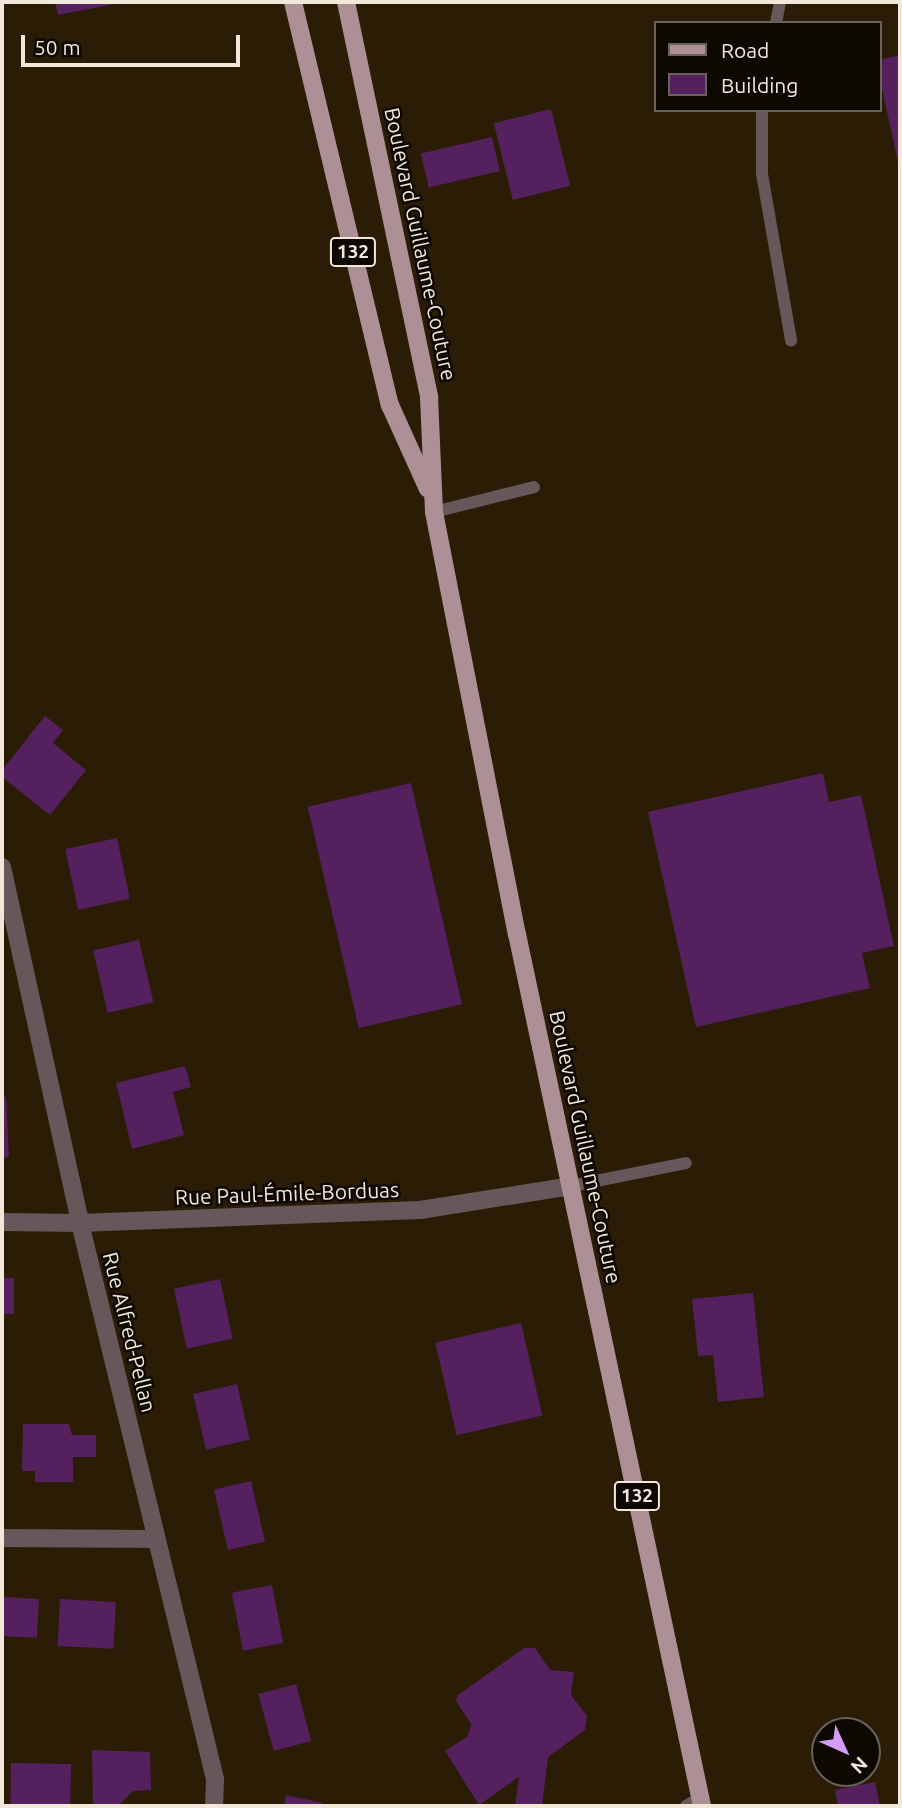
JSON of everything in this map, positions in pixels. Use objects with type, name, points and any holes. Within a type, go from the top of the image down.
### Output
[{"type":"main road","name":"Boulevard Guillaume-Couture","points":[[293,2],[390,405],[433,504]]},
{"type":"main road","name":"Boulevard Guillaume-Couture","points":[[346,2],[429,397],[433,504],[526,983],[571,1186],[696,1803]]},
{"type":"street","name":"Rue Alfred-Pellan","points":[[2,867],[80,1223],[215,1779],[214,1806]]},
{"type":"street","name":"Rue Paul-Émile-Borduas","points":[[2,1222],[80,1223],[420,1210],[571,1186]]},
{"type":"street","points":[[2,1538],[156,1539]]},
{"type":"lane","points":[[776,21],[780,2]]},
{"type":"lane","points":[[762,112],[762,174],[791,341]]},
{"type":"lane","points":[[433,504],[534,487]]},
{"type":"lane","points":[[571,1186],[686,1163]]},
{"type":"building","points":[[55,2],[120,2],[120,3],[58,15]]},
{"type":"building","points":[[900,55],[900,167],[881,84],[881,60]]},
{"type":"building","points":[[551,109],[570,186],[513,200],[494,123]]},
{"type":"building","points":[[492,137],[500,171],[429,188],[421,153]]},
{"type":"building","points":[[45,716],[63,730],[53,743],[86,770],[50,815],[2,777],[2,770]]},
{"type":"building","points":[[823,773],[829,802],[861,795],[894,946],[862,953],[870,988],[696,1027],[648,812]]},
{"type":"building","points":[[411,783],[462,1004],[359,1028],[308,807]]},
{"type":"building","points":[[117,838],[130,899],[78,910],[65,849]]},
{"type":"building","points":[[139,940],[153,1002],[108,1013],[93,951]]},
{"type":"building","points":[[185,1066],[191,1087],[173,1092],[184,1135],[132,1149],[116,1083]]},
{"type":"building","points":[[2,1097],[6,1097],[9,1157],[2,1158]]},
{"type":"building","points":[[2,1278],[14,1278],[14,1314],[2,1314]]},
{"type":"building","points":[[220,1279],[233,1339],[187,1348],[174,1289]]},
{"type":"building","points":[[753,1293],[764,1397],[718,1402],[713,1355],[698,1356],[692,1299]]},
{"type":"building","points":[[521,1323],[542,1416],[457,1435],[435,1343]]},
{"type":"building","points":[[237,1384],[250,1440],[206,1450],[193,1394]]},
{"type":"building","points":[[23,1424],[69,1424],[72,1435],[96,1435],[96,1457],[73,1457],[73,1482],[35,1482],[35,1471],[22,1471]]},
{"type":"building","points":[[251,1481],[265,1541],[228,1550],[214,1490]]},
{"type":"building","points":[[272,1585],[283,1643],[243,1651],[232,1593]]},
{"type":"building","points":[[3,1597],[39,1599],[37,1638],[2,1636]]},
{"type":"building","points":[[60,1599],[116,1602],[113,1649],[58,1646]]},
{"type":"building","points":[[524,1648],[535,1648],[550,1670],[574,1672],[571,1695],[587,1716],[585,1730],[548,1757],[542,1806],[515,1806],[519,1777],[479,1805],[445,1751],[468,1736],[471,1724],[456,1701],[458,1695]]},
{"type":"building","points":[[296,1684],[311,1741],[274,1751],[258,1694]]},
{"type":"building","points":[[92,1750],[150,1752],[151,1790],[133,1791],[118,1806],[93,1806]]},
{"type":"building","points":[[11,1763],[71,1764],[70,1806],[10,1806]]},
{"type":"building","points":[[876,1787],[880,1806],[838,1806],[835,1790]]},
{"type":"building","points":[[286,1795],[323,1803],[322,1806],[284,1806]]}]
